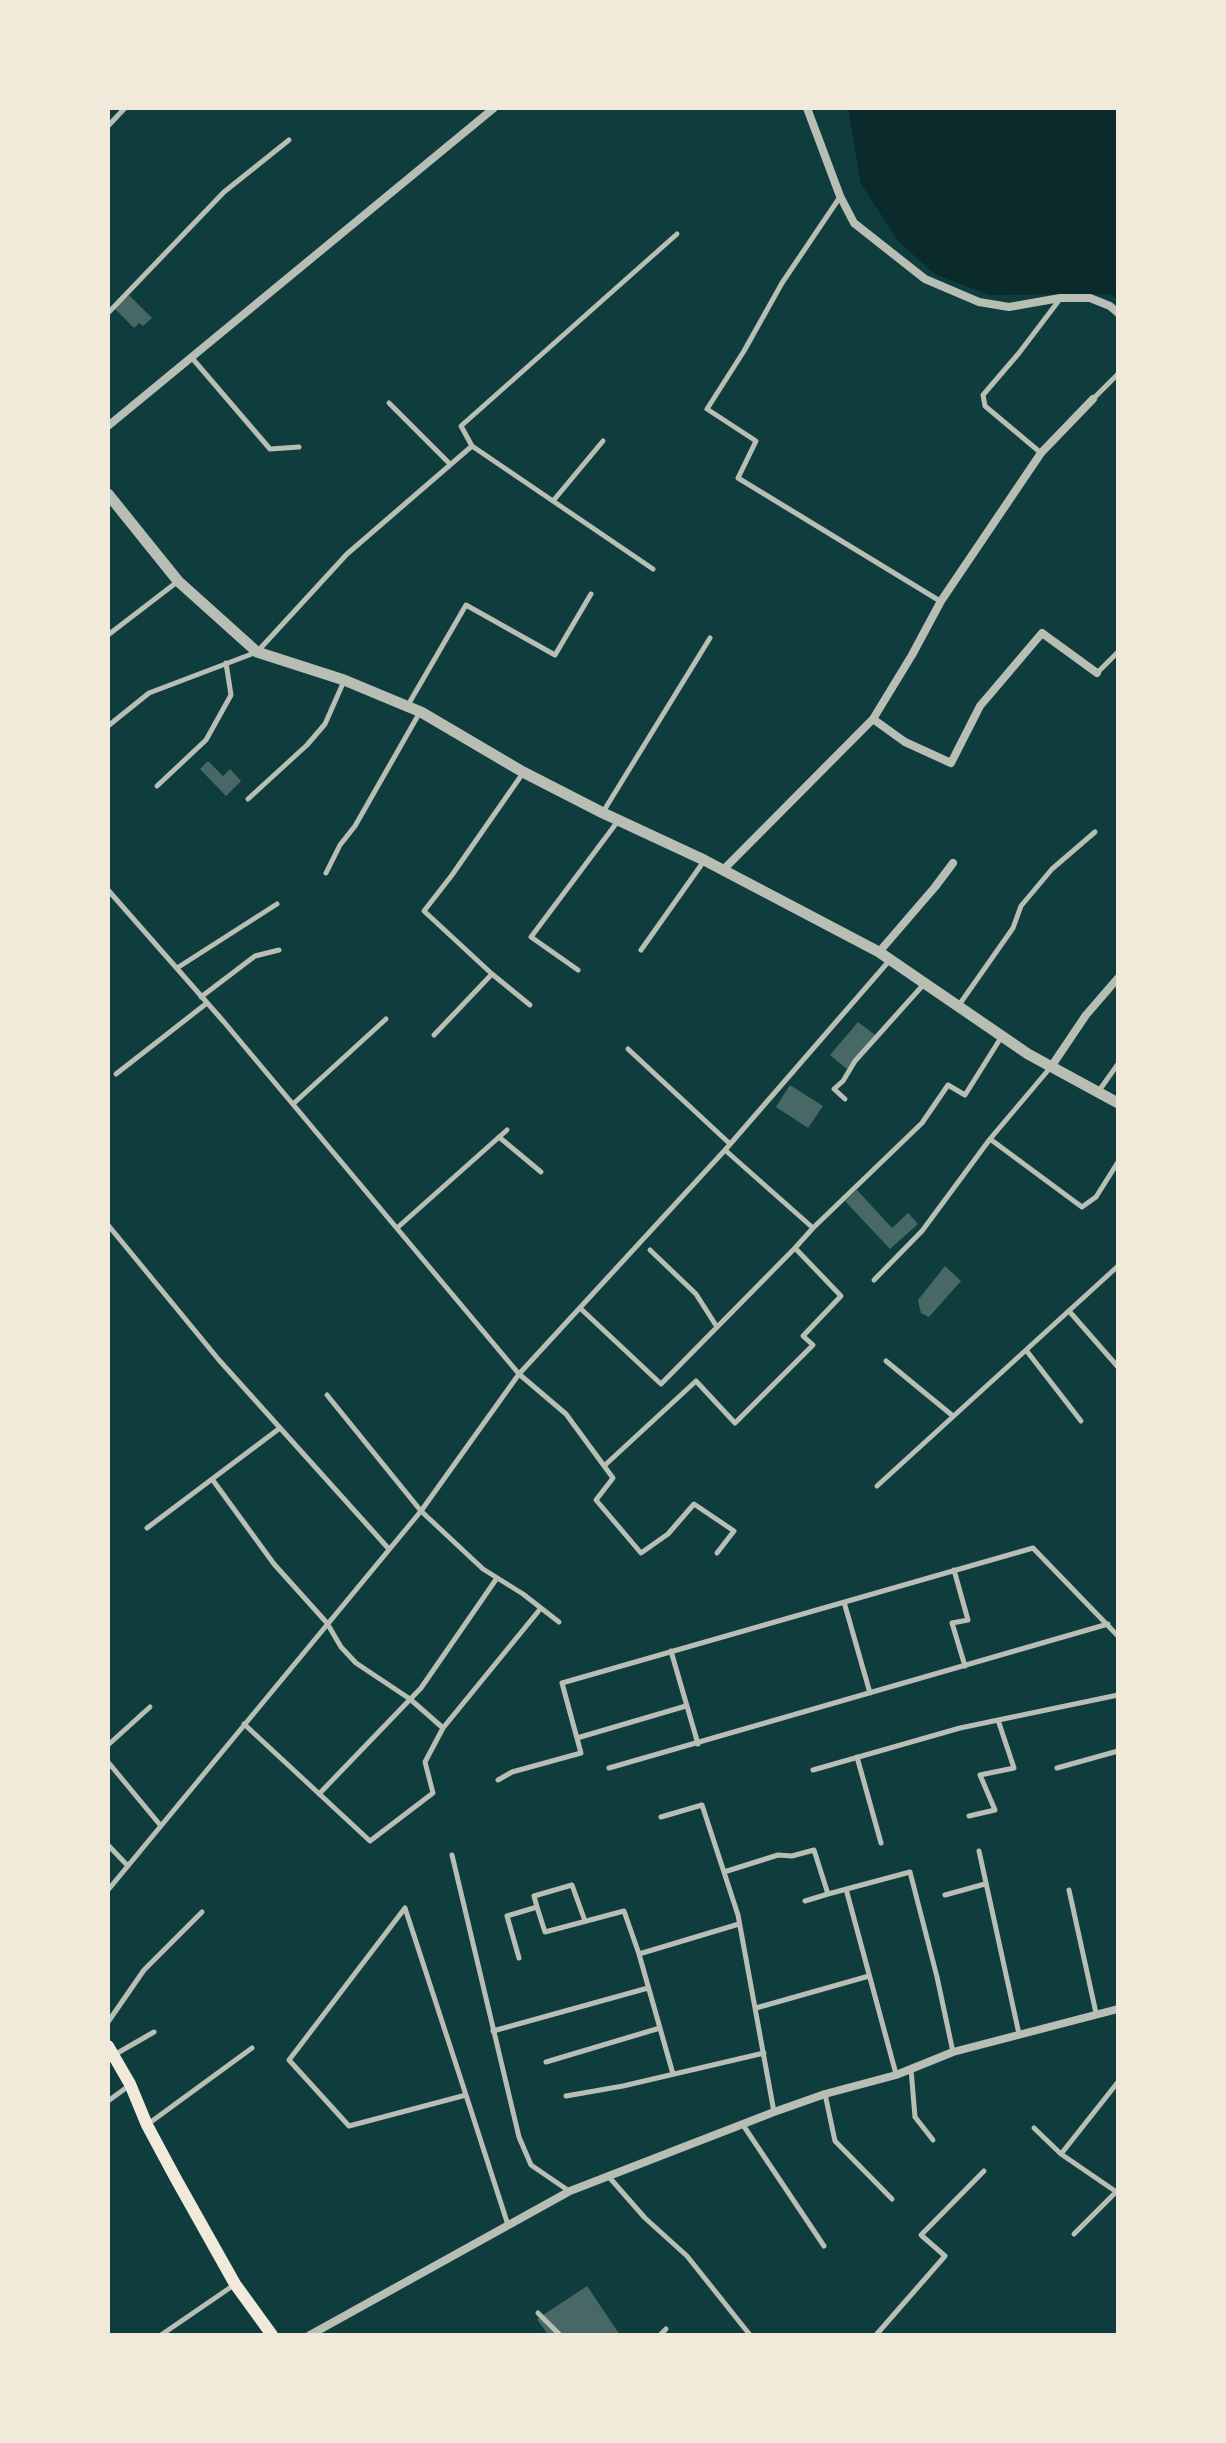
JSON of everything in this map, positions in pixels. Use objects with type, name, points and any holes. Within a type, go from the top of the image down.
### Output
[{"type":"main road","points":[[111,2051],[130,2084],[147,2125],[235,2284],[272,2335]]},
{"type":"street","points":[[108,426],[494,108]]},
{"type":"street","points":[[807,108],[840,196],[854,223],[925,279],[979,302],[1009,307],[1060,298],[1090,298],[1118,313]]},
{"type":"street","points":[[723,870],[873,719],[941,601],[1041,453],[1093,399]]},
{"type":"street","points":[[109,498],[178,581],[257,652],[344,680],[421,712],[523,772],[704,860],[879,952],[1051,1067],[1118,1103]]},
{"type":"street","points":[[873,719],[905,742],[951,763],[980,706],[1042,633],[1097,673]]},
{"type":"street","points":[[879,952],[953,863]]},
{"type":"street","points":[[1051,1067],[1086,1015],[1118,978]]},
{"type":"street","points":[[310,2335],[570,2191],[825,2094],[896,2075],[953,2052],[1118,2009]]},
{"type":"lane","points":[[108,126],[125,108]]},
{"type":"lane","points":[[108,313],[224,192],[289,140]]},
{"type":"lane","points":[[840,196],[782,283],[707,409],[756,441],[738,478],[941,601]]},
{"type":"lane","points":[[653,569],[472,446],[461,426],[677,234]]},
{"type":"lane","points":[[1041,453],[985,406],[983,395],[1060,298]]},
{"type":"lane","points":[[191,357],[270,449],[299,447]]},
{"type":"lane","points":[[1093,399],[1118,374]]},
{"type":"lane","points":[[389,403],[450,464]]},
{"type":"lane","points":[[553,501],[603,441]]},
{"type":"lane","points":[[108,726],[149,693],[257,652],[347,554],[472,446]]},
{"type":"lane","points":[[108,635],[178,581]]},
{"type":"lane","points":[[408,706],[466,605],[555,655],[591,594]]},
{"type":"lane","points":[[603,813],[710,638]]},
{"type":"lane","points":[[1097,673],[1118,652]]},
{"type":"lane","points":[[157,786],[206,740],[231,695],[226,663]]},
{"type":"lane","points":[[248,799],[307,745],[325,724],[344,680]]},
{"type":"lane","points":[[326,873],[421,712]]},
{"type":"lane","points":[[523,772],[424,911],[530,1005]]},
{"type":"lane","points":[[578,970],[531,937],[619,821]]},
{"type":"lane","points":[[959,1006],[1013,928],[1021,906],[1052,869],[1095,832]]},
{"type":"lane","points":[[641,950],[704,860]]},
{"type":"lane","points":[[108,890],[293,1104],[519,1374],[566,1414],[613,1478],[596,1500],[641,1553],[668,1534],[694,1504],[734,1531],[717,1553]]},
{"type":"lane","points":[[177,968],[277,904]]},
{"type":"lane","points":[[201,997],[255,956],[279,950]]},
{"type":"lane","points":[[108,1890],[421,1511],[519,1374],[725,1150],[891,960]]},
{"type":"lane","points":[[434,1035],[492,974]]},
{"type":"lane","points":[[845,1099],[834,1089],[925,983]]},
{"type":"lane","points":[[116,1074],[207,1003]]},
{"type":"lane","points":[[293,1104],[386,1019]]},
{"type":"lane","points":[[580,1308],[661,1384],[813,1228],[922,1123],[948,1085],[965,1095],[1002,1036]]},
{"type":"lane","points":[[628,1049],[729,1143]]},
{"type":"lane","points":[[1098,1093],[1118,1064]]},
{"type":"lane","points":[[874,1280],[922,1231],[990,1139],[1051,1067]]},
{"type":"lane","points":[[397,1228],[507,1130]]},
{"type":"lane","points":[[499,1137],[541,1172]]},
{"type":"lane","points":[[990,1139],[1082,1207],[1096,1197],[1118,1162]]},
{"type":"lane","points":[[725,1150],[813,1228]]},
{"type":"lane","points":[[108,1225],[219,1360],[388,1548]]},
{"type":"lane","points":[[604,1466],[696,1381],[735,1423],[813,1345],[803,1336],[841,1296],[795,1248]]},
{"type":"lane","points":[[650,1250],[696,1294],[717,1327]]},
{"type":"lane","points":[[877,1486],[1118,1266]]},
{"type":"lane","points":[[1069,1311],[1118,1367]]},
{"type":"lane","points":[[1026,1350],[1081,1421]]},
{"type":"lane","points":[[886,1361],[953,1416]]},
{"type":"lane","points":[[327,1395],[421,1511],[483,1569],[559,1622]]},
{"type":"lane","points":[[147,1528],[280,1428]]},
{"type":"lane","points":[[212,1479],[274,1564],[327,1623],[341,1647],[356,1663],[410,1699],[443,1728]]},
{"type":"lane","points":[[498,1780],[512,1772],[581,1753],[562,1683],[1033,1548],[1118,1636]]},
{"type":"lane","points":[[954,1570],[968,1620],[952,1623],[965,1666]]},
{"type":"lane","points":[[319,1794],[421,1688],[497,1578]]},
{"type":"lane","points":[[844,1602],[870,1693]]},
{"type":"lane","points":[[244,1724],[370,1841],[433,1793],[425,1762],[443,1728],[541,1608]]},
{"type":"lane","points":[[609,1768],[1108,1624]]},
{"type":"lane","points":[[671,1651],[698,1744]]},
{"type":"lane","points":[[813,1770],[960,1728],[1118,1695]]},
{"type":"lane","points":[[577,1738],[686,1706]]},
{"type":"lane","points":[[108,1745],[150,1707]]},
{"type":"lane","points":[[969,1816],[995,1810],[980,1775],[1014,1768],[998,1720]]},
{"type":"lane","points":[[1057,1768],[1118,1751]]},
{"type":"lane","points":[[857,1757],[881,1843]]},
{"type":"lane","points":[[108,1762],[161,1826]]},
{"type":"lane","points":[[661,1817],[702,1805],[739,1924],[774,2112]]},
{"type":"lane","points":[[108,1845],[128,1866]]},
{"type":"lane","points":[[724,1872],[778,1855],[792,1856],[814,1850],[828,1894]]},
{"type":"lane","points":[[979,1851],[1019,2034]]},
{"type":"lane","points":[[452,1855],[519,2137],[531,2165],[570,2191]]},
{"type":"lane","points":[[805,1901],[910,1872],[953,2052]]},
{"type":"lane","points":[[945,1895],[985,1884]]},
{"type":"lane","points":[[585,1921],[572,1885],[534,1896],[545,1932],[624,1911],[673,2074]]},
{"type":"lane","points":[[846,1889],[896,2075]]},
{"type":"lane","points":[[1069,1890],[1096,2013]]},
{"type":"lane","points":[[519,1958],[507,1916],[537,1907]]},
{"type":"lane","points":[[466,2095],[349,2126],[289,2060],[405,1908],[437,2009],[466,2095],[508,2225]]},
{"type":"lane","points":[[108,2022],[144,1970],[202,1912]]},
{"type":"lane","points":[[639,1954],[739,1924]]},
{"type":"lane","points":[[756,2008],[869,1976]]},
{"type":"lane","points":[[493,2031],[648,1988]]},
{"type":"lane","points":[[546,2062],[660,2028]]},
{"type":"lane","points":[[111,2051],[154,2032]]},
{"type":"lane","points":[[147,2125],[252,2048]]},
{"type":"lane","points":[[566,2096],[764,2053]]},
{"type":"lane","points":[[911,2069],[915,2117],[933,2140]]},
{"type":"lane","points":[[1061,2154],[1118,2082]]},
{"type":"lane","points":[[108,2101],[130,2084]]},
{"type":"lane","points":[[825,2094],[835,2141],[892,2199]]},
{"type":"lane","points":[[743,2125],[824,2246]]},
{"type":"lane","points":[[1034,2128],[1061,2154],[1117,2193],[1074,2234]]},
{"type":"lane","points":[[876,2335],[945,2256],[921,2235],[984,2171]]},
{"type":"lane","points":[[609,2177],[645,2218],[687,2256],[750,2335]]},
{"type":"lane","points":[[161,2335],[235,2284]]},
{"type":"lane","points":[[538,2313],[560,2335]]},
{"type":"lane","points":[[660,2335],[666,2329]]},
{"type":"water","points":[[848,108],[1118,108],[1118,300],[1111,294],[990,295],[936,275],[899,242],[861,184]]},
{"type":"building","points":[[129,295],[152,318],[143,326],[139,323],[134,328],[114,308]]},
{"type":"building","points":[[208,761],[223,776],[230,769],[241,781],[226,796],[200,769]]},
{"type":"building","points":[[858,1022],[875,1035],[847,1069],[830,1055]]},
{"type":"building","points":[[790,1085],[823,1106],[808,1128],[776,1107]]},
{"type":"building","points":[[857,1190],[892,1228],[908,1213],[918,1224],[890,1249],[845,1201]]},
{"type":"building","points":[[945,1266],[961,1281],[929,1317],[921,1313],[918,1300]]},
{"type":"building","points":[[587,2286],[620,2335],[548,2335],[537,2319]]}]
